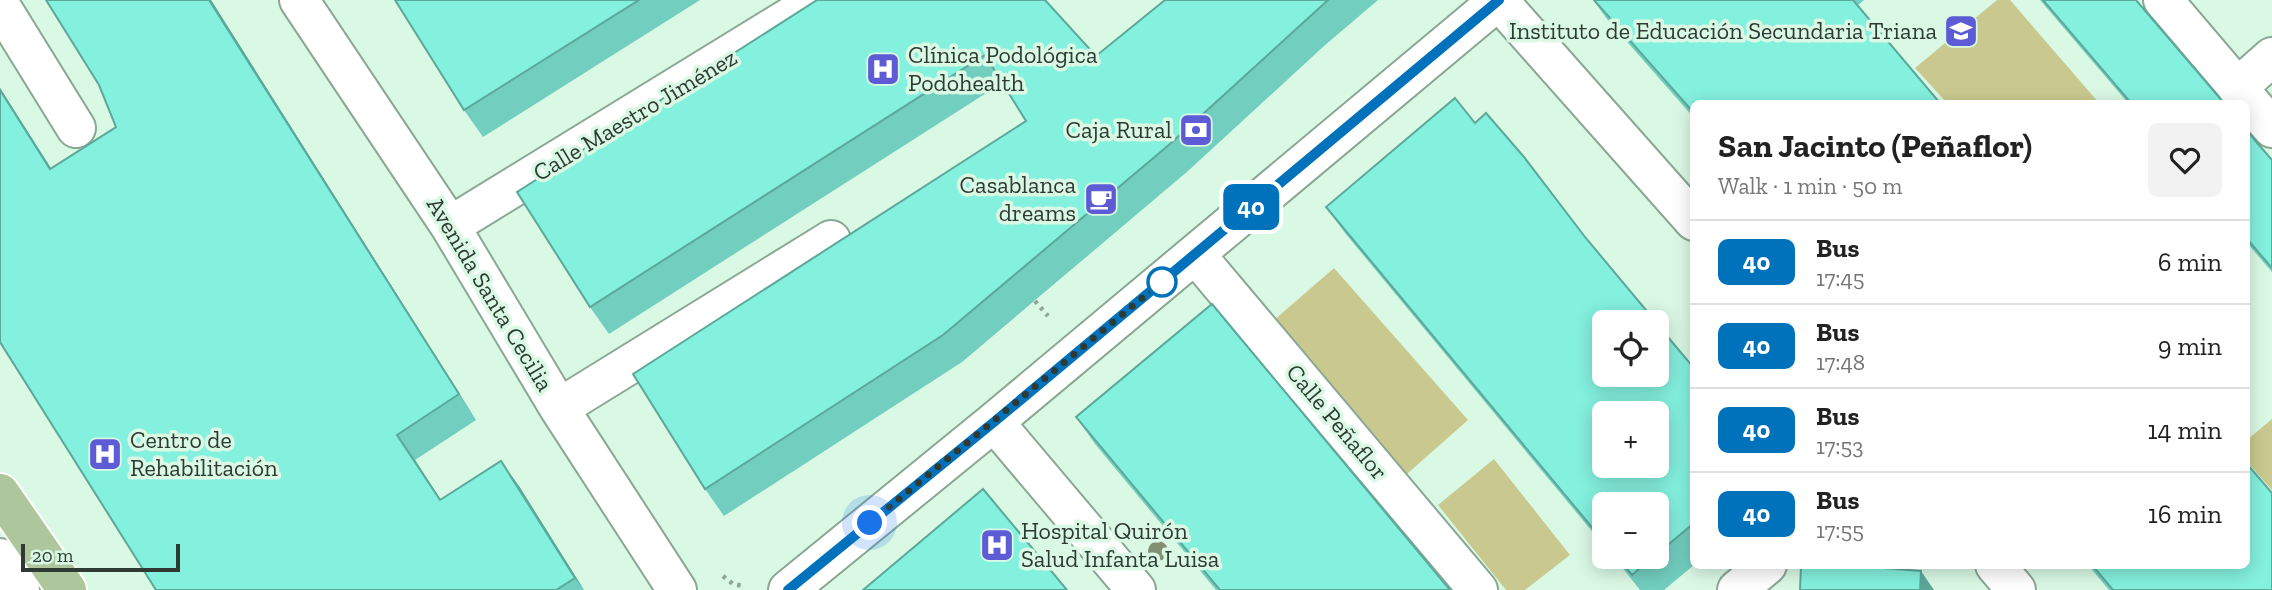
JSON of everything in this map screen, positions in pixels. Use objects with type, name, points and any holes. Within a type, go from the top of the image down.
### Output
[{"type":"main road","points":[[0,493],[67,590]]},
{"type":"street","name":"Avenida Santa Cecilia","points":[[299,0],[450,226],[559,408],[677,590]]},
{"type":"street","name":"Calle Maestro Jiménez","points":[[450,226],[818,0]]},
{"type":"street","points":[[788,590],[994,422],[1499,0],[1690,215]]},
{"type":"street","points":[[2163,0],[2248,100]]},
{"type":"street","points":[[0,5],[76,128]]},
{"type":"street","points":[[2237,88],[2272,57]]},
{"type":"street","points":[[2250,103],[2272,128]]},
{"type":"street","points":[[559,408],[831,240]]},
{"type":"street","name":"Calle Peñaflor","points":[[1195,254],[1478,590]]},
{"type":"street","points":[[994,422],[1136,590]]},
{"type":"street","points":[[0,558],[20,590]]},
{"type":"street","points":[[1737,590],[1762,569]]},
{"type":"street","points":[[1998,569],[2016,590]]},
{"type":"green space","points":[[1997,0],[2010,0],[2096,100],[1944,100],[1915,68]]},
{"type":"green space","points":[[1334,268],[1468,420],[1407,474],[1273,321]]},
{"type":"green space","points":[[2272,419],[2272,490],[2250,465],[2250,437]]},
{"type":"green space","points":[[1494,459],[1570,555],[1525,590],[1506,590],[1438,505]]},
{"type":"building","points":[[46,0],[209,0],[459,394],[397,435],[440,500],[501,461],[575,578],[556,590],[156,590],[0,342],[0,90],[50,169],[116,127],[99,85]]},
{"type":"building","points":[[395,0],[639,0],[464,110]]},
{"type":"building","points":[[817,0],[1045,0],[1096,56],[1165,0],[1328,0],[1170,144],[943,335],[705,489],[633,374],[1026,121],[985,55],[590,307],[517,192]]},
{"type":"building","points":[[1594,0],[1853,0],[1937,100],[1690,100],[1690,108]]},
{"type":"building","points":[[2043,0],[2136,0],[2221,100],[2128,100]]},
{"type":"building","points":[[1455,98],[1475,123],[1486,113],[1646,310],[1592,310],[1592,387],[1669,387],[1669,338],[1690,363],[1690,526],[1669,544],[1669,492],[1592,492],[1592,527],[1326,207]]},
{"type":"building","points":[[2250,134],[2272,160],[2272,268],[2250,242]]},
{"type":"building","points":[[1212,304],[1450,590],[1220,590],[1076,417]]},
{"type":"building","points":[[2250,467],[2272,493],[2272,590],[2113,590],[2095,569],[2250,569]]},
{"type":"building","points":[[983,489],[1067,590],[863,590]]},
{"type":"building","points":[[1627,569],[1639,569],[1632,575]]},
{"type":"building","points":[[1801,569],[1921,571],[1920,590],[1800,590]]},
{"type":"bus line","name":"40","points":[[788,590],[994,422],[1499,0]]},
{"type":"place","name":"Instituto de Educación Secundaria Triana","points":[[1961,31]]},
{"type":"place","name":"Clínica Podológica Podohealth","points":[[883,69]]},
{"type":"place","name":"Caja Rural","points":[[1196,130]]},
{"type":"place","name":"Casablanca dreams","points":[[1101,199]]},
{"type":"place","name":"Centro de Rehabilitación","points":[[105,454]]},
{"type":"place","name":"Hospital Quirón Salud Infanta Luisa","points":[[997,545]]},
{"type":"route","points":[[870,523],[1170,275],[1162,282]]}]
